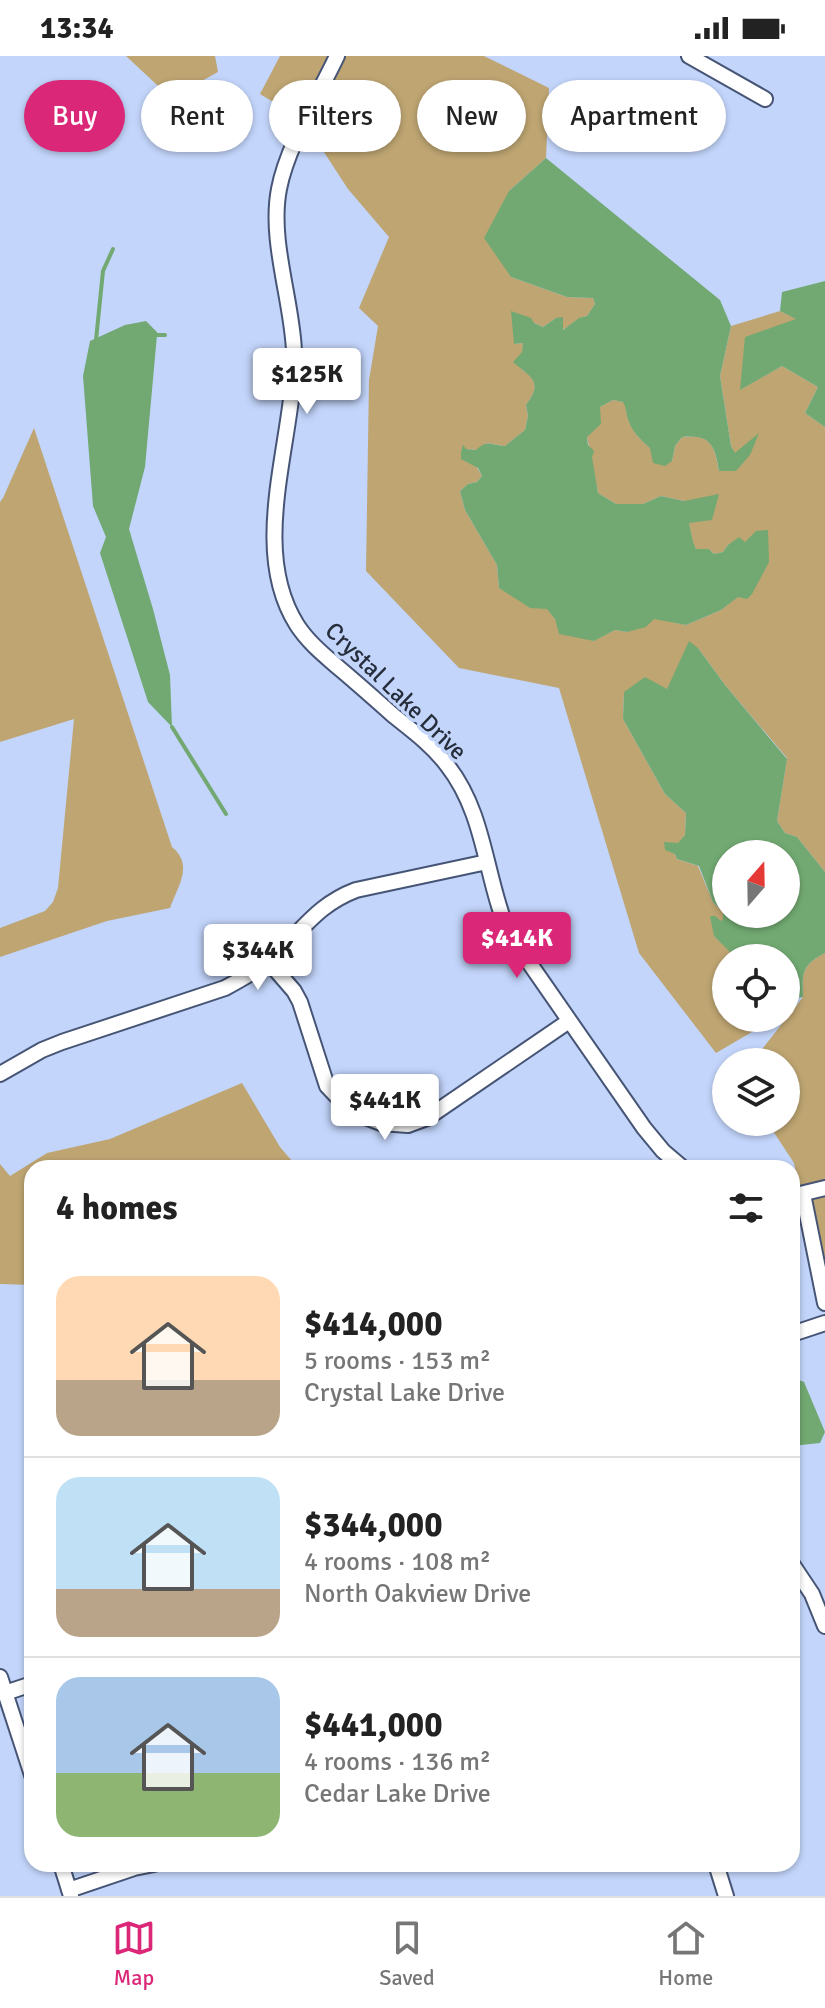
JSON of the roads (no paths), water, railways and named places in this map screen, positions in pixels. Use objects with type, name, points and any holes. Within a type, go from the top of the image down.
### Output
[{"type":"street","name":"Crystal Lake Drive","points":[[337,56],[290,152],[278,196],[278,235],[293,330],[294,369],[277,497],[275,555],[285,602],[298,626],[318,650],[421,738],[447,765],[465,792],[476,817],[499,906],[509,931],[644,1128],[674,1160]]},
{"type":"street","points":[[689,56],[765,99]]},
{"type":"street","points":[[0,1074],[62,1042],[244,979],[336,898],[356,890],[487,862]]},
{"type":"street","points":[[268,961],[300,1002],[327,1086],[346,1106],[381,1123],[408,1125],[427,1118],[569,1021]]},
{"type":"street","points":[[800,1194],[825,1188]]},
{"type":"street","points":[[800,1203],[825,1303]]},
{"type":"street","points":[[800,1331],[825,1323]]},
{"type":"street","points":[[800,1576],[812,1594],[825,1626]]},
{"type":"street","points":[[0,1677],[24,1751]]},
{"type":"street","points":[[5,1693],[24,1687]]},
{"type":"street","points":[[63,1872],[70,1893],[124,1872]]},
{"type":"street","points":[[718,1872],[726,1896]]},
{"type":"waterway","points":[[96,340],[103,271],[113,249]]},
{"type":"waterway","points":[[157,335],[165,335]]},
{"type":"waterway","points":[[172,727],[226,814]]}]
